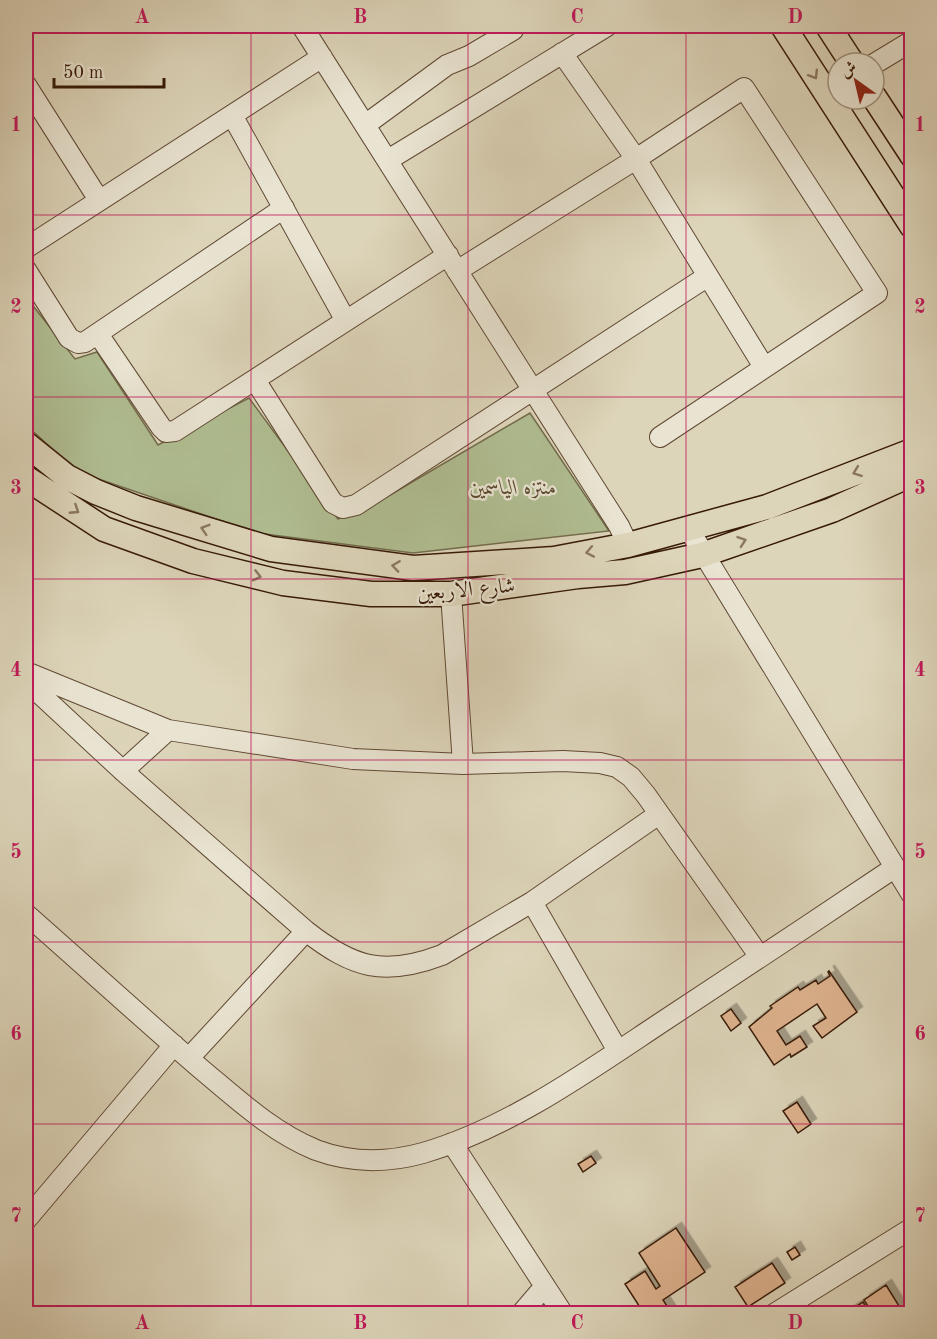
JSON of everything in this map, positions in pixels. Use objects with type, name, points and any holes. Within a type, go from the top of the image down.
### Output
[{"type":"main road","points":[[783,26],[912,226]]},
{"type":"main road","points":[[828,26],[844,51]]},
{"type":"main road","points":[[883,111],[912,155]]},
{"type":"main road","points":[[26,444],[67,477],[136,508],[271,549],[413,568],[554,559],[628,544],[767,507],[912,451]]},
{"type":"main road","name":"شارع الاربعين","points":[[26,478],[104,529],[193,561],[283,583],[372,594],[451,594],[578,576],[625,572],[702,555],[832,510],[912,474]]},
{"type":"street","points":[[302,26],[619,526],[628,544]]},
{"type":"street","points":[[388,160],[607,26]]},
{"type":"street","points":[[365,125],[447,65],[469,56],[513,30]]},
{"type":"street","points":[[886,57],[912,41]]},
{"type":"street","points":[[562,53],[636,159],[764,367]]},
{"type":"street","points":[[26,248],[322,57]]},
{"type":"street","points":[[26,85],[32,108],[99,200]]},
{"type":"street","points":[[98,334],[160,427],[166,432],[175,430],[346,321],[636,159],[744,88],[877,293],[660,437]]},
{"type":"street","points":[[232,115],[346,321]]},
{"type":"street","points":[[26,270],[69,338],[78,343],[85,342],[284,208]]},
{"type":"street","points":[[255,380],[333,503],[343,508],[356,505],[708,276]]},
{"type":"street","points":[[688,528],[702,555],[912,895]]},
{"type":"street","points":[[451,594],[463,764]]},
{"type":"street","points":[[26,672],[168,730],[353,759],[463,764],[585,762],[617,767],[631,777],[659,814],[760,957]]},
{"type":"street","points":[[26,681],[123,771],[306,930],[326,946],[360,964],[376,967],[410,964],[426,961],[456,948],[532,902],[659,814]]},
{"type":"street","points":[[123,771],[168,730]]},
{"type":"street","points":[[29,925],[257,1116],[298,1142],[317,1150],[356,1160],[376,1161],[422,1153],[452,1143],[523,1110],[618,1051],[894,868]]},
{"type":"street","points":[[532,902],[618,1051]]},
{"type":"street","points":[[26,1220],[181,1052],[306,930]]},
{"type":"street","points":[[452,1143],[563,1314]]},
{"type":"street","points":[[779,1312],[912,1228]]},
{"type":"street","points":[[521,1314],[545,1286]]},
{"type":"green space","name":"منتزه الياسمين","points":[[26,297],[75,359],[97,352],[158,445],[249,398],[338,519],[390,495],[530,413],[609,531],[413,553],[257,533],[78,472],[26,425]]},
{"type":"building","points":[[829,971],[857,1012],[822,1038],[813,1026],[826,1018],[817,1004],[777,1031],[786,1045],[800,1036],[807,1047],[791,1057],[790,1054],[774,1065],[749,1027],[772,1008],[770,1006],[798,987],[800,990],[816,980],[818,984],[830,976]]},
{"type":"building","points":[[731,1009],[741,1023],[731,1031],[721,1016]]},
{"type":"building","points":[[797,1102],[811,1124],[798,1133],[783,1111]]},
{"type":"building","points":[[591,1156],[596,1163],[583,1172],[578,1164]]},
{"type":"building","points":[[676,1228],[705,1272],[663,1300],[671,1312],[668,1314],[649,1314],[646,1309],[643,1312],[625,1284],[645,1271],[656,1289],[660,1286],[639,1253]]},
{"type":"building","points":[[795,1247],[800,1255],[792,1260],[787,1252]]},
{"type":"building","points":[[772,1263],[785,1283],[748,1307],[735,1287]]},
{"type":"building","points":[[886,1285],[904,1314],[873,1314],[864,1300]]},
{"type":"building","points":[[863,1302],[870,1314],[851,1314],[849,1311]]}]
